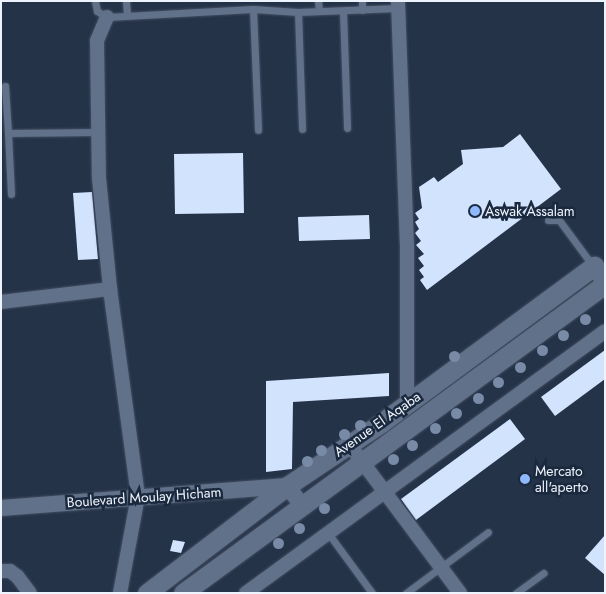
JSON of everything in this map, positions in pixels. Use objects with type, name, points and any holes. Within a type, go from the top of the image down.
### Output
[{"type":"main road","name":"Avenue El Aqaba","points":[[147,593],[287,486],[599,273]]},
{"type":"main road","name":"Avenue El Aqaba","points":[[183,593],[301,504],[605,284]]},
{"type":"street","points":[[398,4],[407,245],[407,404]]},
{"type":"street","points":[[107,17],[97,40],[99,178],[110,289],[138,496],[120,593]]},
{"type":"street","points":[[1,302],[110,289]]},
{"type":"street","points":[[246,593],[605,331]]},
{"type":"street","points":[[349,444],[460,593]]},
{"type":"street","points":[[287,486],[301,504]]},
{"type":"street","name":"Boulevard Moulay Hicham","points":[[1,508],[287,486]]},
{"type":"street","points":[[1,570],[10,570],[30,593]]},
{"type":"lane","points":[[94,1],[97,11],[107,17],[253,9],[342,12],[398,4]]},
{"type":"lane","points":[[126,1],[127,16]]},
{"type":"lane","points":[[318,1],[319,12]]},
{"type":"lane","points":[[362,1],[362,10]]},
{"type":"lane","points":[[253,9],[258,130]]},
{"type":"lane","points":[[298,12],[302,129]]},
{"type":"lane","points":[[342,12],[347,128]]},
{"type":"lane","points":[[5,86],[11,194]]},
{"type":"lane","points":[[8,133],[98,132]]},
{"type":"lane","points":[[548,220],[559,220],[599,273]]},
{"type":"lane","points":[[406,593],[488,532]]},
{"type":"lane","points":[[328,533],[372,593]]},
{"type":"lane","points":[[516,593],[544,573]]},
{"type":"building","name":"Aswak Assalam","points":[[520,134],[561,189],[427,290],[420,280],[424,277],[419,270],[424,266],[418,258],[424,254],[416,245],[421,241],[415,233],[419,229],[415,222],[419,219],[415,213],[422,208],[419,187],[434,177],[438,182],[463,164],[461,150],[503,147]]},
{"type":"building","points":[[243,153],[244,213],[175,214],[174,154]]},
{"type":"building","points":[[92,192],[98,259],[78,260],[73,193]]},
{"type":"building","points":[[369,215],[370,239],[299,241],[298,217]]},
{"type":"building","points":[[605,350],[605,379],[555,416],[541,397]]},
{"type":"building","points":[[389,373],[389,396],[293,402],[292,469],[266,472],[266,381]]},
{"type":"building","points":[[510,419],[525,439],[416,520],[401,499]]},
{"type":"building","points":[[605,535],[605,575],[585,558]]},
{"type":"building","points":[[173,540],[185,542],[181,553],[170,551]]},
{"type":"place","name":"Aswak Assalam","points":[[475,211]]},
{"type":"place","name":"Mercato all'aperto","points":[[525,479]]}]
